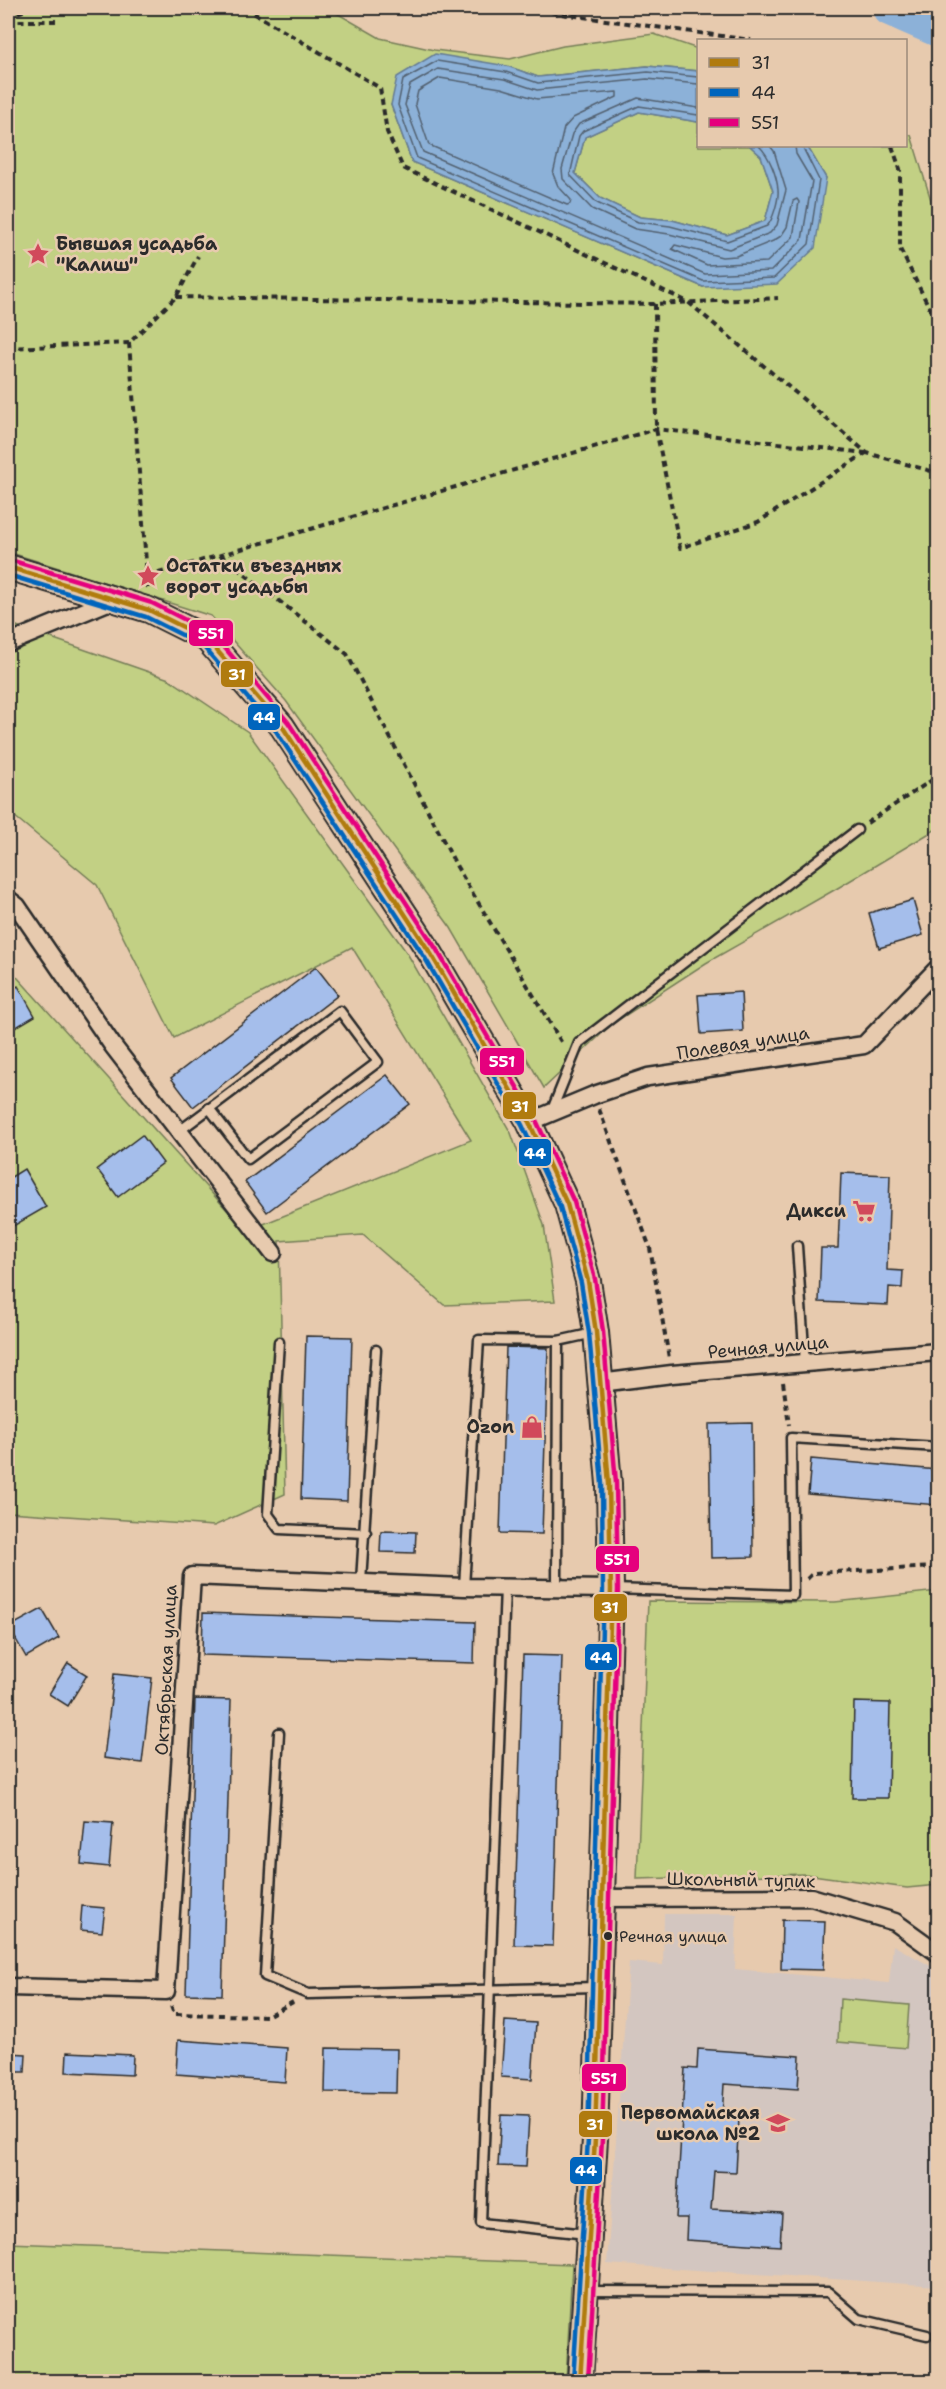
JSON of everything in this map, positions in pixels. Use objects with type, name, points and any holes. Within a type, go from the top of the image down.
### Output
[{"type":"main road","points":[[8,567],[149,610],[207,639],[282,726],[540,1118],[588,1281],[596,1332],[609,1484],[611,1588],[600,1987],[595,2139],[580,2382]]},
{"type":"street","points":[[8,643],[115,599]]},
{"type":"street","points":[[8,899],[17,906],[113,1047],[273,1253]]},
{"type":"street","name":"Полевая улица","points":[[540,1118],[594,1095],[648,1077],[864,1045],[939,968]]},
{"type":"street","name":"Речная улица","points":[[600,1383],[672,1374],[939,1352]]},
{"type":"street","name":"Октябрьская улица","points":[[166,1991],[192,1576],[361,1581],[464,1587],[611,1588]]},
{"type":"street","name":"Школьный тупик","points":[[602,1898],[811,1897],[895,1922],[939,1953]]},
{"type":"street","points":[[8,1987],[166,1991]]},
{"type":"lane","points":[[540,1118],[579,1043],[857,830]]},
{"type":"lane","points":[[178,1132],[210,1108],[340,1011],[378,1062],[248,1159],[210,1108]]},
{"type":"lane","points":[[797,1246],[805,1363]]},
{"type":"lane","points":[[464,1587],[479,1340],[558,1341],[596,1332]]},
{"type":"lane","points":[[557,1588],[558,1341]]},
{"type":"lane","points":[[279,1342],[268,1514],[279,1529],[366,1533]]},
{"type":"lane","points":[[361,1581],[366,1533],[376,1350]]},
{"type":"lane","points":[[611,1588],[793,1595],[791,1438],[939,1447]]},
{"type":"lane","points":[[504,1587],[481,2223],[590,2234]]},
{"type":"lane","points":[[279,1733],[265,1976],[308,1994],[600,1987]]},
{"type":"lane","points":[[586,2291],[828,2292],[859,2319],[927,2335]]},
{"type":"path","points":[[8,17],[31,8]]},
{"type":"path","points":[[245,8],[380,88],[387,132],[403,168],[688,302],[867,453]]},
{"type":"path","points":[[542,8],[554,13],[744,39]]},
{"type":"path","points":[[8,21],[58,21]]},
{"type":"path","points":[[892,147],[900,169],[900,249],[939,325]]},
{"type":"path","points":[[8,348],[129,344],[176,297],[198,256]]},
{"type":"path","points":[[176,297],[655,304],[778,298]]},
{"type":"path","points":[[655,304],[656,429],[680,548],[758,522],[867,453]]},
{"type":"path","points":[[129,344],[149,610]]},
{"type":"path","points":[[148,576],[656,429],[867,453],[939,473]]},
{"type":"path","points":[[220,555],[347,654],[457,867],[564,1046]]},
{"type":"path","points":[[857,830],[939,776]]},
{"type":"path","points":[[594,1095],[650,1248],[672,1374]]},
{"type":"path","points":[[781,1365],[791,1438]]},
{"type":"path","points":[[793,1595],[813,1573],[939,1567]]},
{"type":"path","points":[[166,1991],[174,2014],[267,2016],[308,1994]]},
{"type":"shaded area","name":"Первомайская школа №2","points":[[664,1914],[737,1914],[735,1969],[889,1983],[893,1945],[938,1970],[938,2286],[607,2264],[629,1962],[663,1965]]},
{"type":"green space","points":[[8,8],[328,8],[380,38],[434,50],[510,59],[563,46],[654,34],[697,49],[697,71],[647,66],[538,77],[507,66],[391,105],[412,162],[703,287],[826,178],[808,147],[907,147],[907,135],[911,135],[938,223],[938,828],[706,963],[612,1024],[544,1088],[451,928],[286,701],[211,616],[8,552]]},
{"type":"green space","points":[[639,112],[697,122],[697,147],[751,147],[761,156],[773,191],[765,221],[727,235],[672,220],[640,217],[600,198],[575,173],[585,137]]},
{"type":"green space","points":[[8,623],[169,679],[248,732],[407,953],[511,1133],[544,1225],[555,1301],[444,1305],[363,1235],[279,1241],[285,1494],[214,1526],[8,1512],[8,967],[246,1231],[471,1140],[352,947],[174,1038],[97,885],[8,811]]},
{"type":"green space","points":[[938,1591],[938,1885],[907,1888],[805,1874],[637,1879],[648,1601],[835,1602]]},
{"type":"green space","points":[[840,1999],[909,2005],[906,2048],[838,2042]]},
{"type":"green space","points":[[8,2243],[572,2264],[566,2381],[8,2381]]},
{"type":"water","points":[[435,54],[507,66],[538,77],[647,66],[697,71],[697,122],[639,112],[585,137],[575,173],[600,198],[640,217],[672,220],[727,235],[765,221],[773,191],[761,156],[751,147],[808,147],[826,178],[815,248],[777,284],[703,287],[412,162],[391,105],[397,77]]},
{"type":"building","points":[[913,900],[923,935],[879,948],[869,913]]},
{"type":"building","points":[[316,967],[338,995],[193,1107],[171,1078]]},
{"type":"building","points":[[18,986],[35,1016],[8,1032],[8,992]]},
{"type":"building","points":[[741,992],[743,1031],[701,1034],[698,995]]},
{"type":"building","points":[[387,1075],[410,1104],[267,1212],[245,1182]]},
{"type":"building","points":[[142,1135],[163,1163],[118,1197],[97,1169]]},
{"type":"building","points":[[24,1169],[46,1207],[8,1229],[8,1179]]},
{"type":"building","name":"Дикси","points":[[841,1173],[890,1175],[887,1270],[903,1271],[902,1288],[889,1287],[888,1305],[819,1302],[821,1248],[838,1248]]},
{"type":"building","points":[[306,1336],[352,1337],[347,1501],[301,1499]]},
{"type":"building","points":[[506,1347],[548,1348],[542,1534],[500,1533]]},
{"type":"building","points":[[752,1423],[753,1557],[711,1558],[709,1424]]},
{"type":"building","points":[[811,1459],[938,1470],[938,1505],[808,1494]]},
{"type":"building","points":[[381,1531],[416,1532],[415,1553],[380,1552]]},
{"type":"building","points":[[42,1609],[59,1638],[26,1657],[9,1627]]},
{"type":"building","points":[[203,1613],[475,1622],[474,1663],[202,1655]]},
{"type":"building","points":[[523,1655],[562,1656],[553,1946],[514,1945]]},
{"type":"building","points":[[68,1663],[87,1675],[68,1706],[49,1694]]},
{"type":"building","points":[[114,1674],[152,1678],[142,1763],[104,1758]]},
{"type":"building","points":[[195,1699],[231,1700],[222,1995],[186,1994]]},
{"type":"building","points":[[854,1702],[890,1703],[888,1798],[852,1798]]},
{"type":"building","points":[[85,1821],[113,1823],[109,1867],[81,1864]]},
{"type":"building","points":[[82,1906],[105,1908],[102,1932],[80,1930]]},
{"type":"building","points":[[935,1906],[938,1906],[938,1936],[936,1936]]},
{"type":"building","points":[[782,1920],[825,1921],[823,1970],[781,1969]]},
{"type":"building","points":[[505,2021],[536,2023],[532,2079],[501,2077]]},
{"type":"building","points":[[178,2040],[287,2048],[285,2082],[176,2074]]},
{"type":"building","points":[[326,2048],[397,2049],[396,2093],[325,2092]]},
{"type":"building","points":[[698,2049],[800,2056],[798,2089],[724,2084],[722,2117],[739,2118],[736,2172],[714,2171],[711,2209],[782,2213],[780,2246],[686,2240],[687,2218],[676,2218],[685,2068],[697,2069]]},
{"type":"building","points":[[67,2052],[133,2055],[132,2075],[66,2072]]},
{"type":"building","points":[[8,2053],[26,2054],[25,2072],[8,2072]]},
{"type":"building","points":[[501,2115],[529,2116],[526,2167],[498,2166]]},
{"type":"waterway","points":[[890,8],[938,29]]},
{"type":"transit line","name":"551","points":[[10,560],[152,603],[213,634],[288,722],[437,950],[535,1118],[574,1202],[595,1279],[603,1331],[616,1483],[618,1589],[602,2139],[588,2382]]},
{"type":"transit line","name":"31","points":[[8,567],[149,610],[207,639],[282,726],[431,954],[529,1122],[567,1204],[588,1281],[596,1332],[609,1484],[611,1589],[595,2139],[580,2382]]},
{"type":"transit line","name":"44","points":[[8,575],[146,617],[202,645],[276,731],[425,958],[522,1125],[560,1207],[581,1283],[589,1333],[602,1484],[603,1589],[588,2139],[573,2382]]},
{"type":"place","name":"Бывшая усадьба \"Калиш\"","points":[[38,254]]},
{"type":"place","name":"Остатки въездных ворот усадьбы","points":[[148,576]]},
{"type":"place","name":"Дикси","points":[[864,1211]]},
{"type":"place","name":"Ozon","points":[[532,1427]]},
{"type":"place","name":"Речная улица","points":[[608,1936]]},
{"type":"place","name":"Первомайская школа №2","points":[[778,2123]]}]
